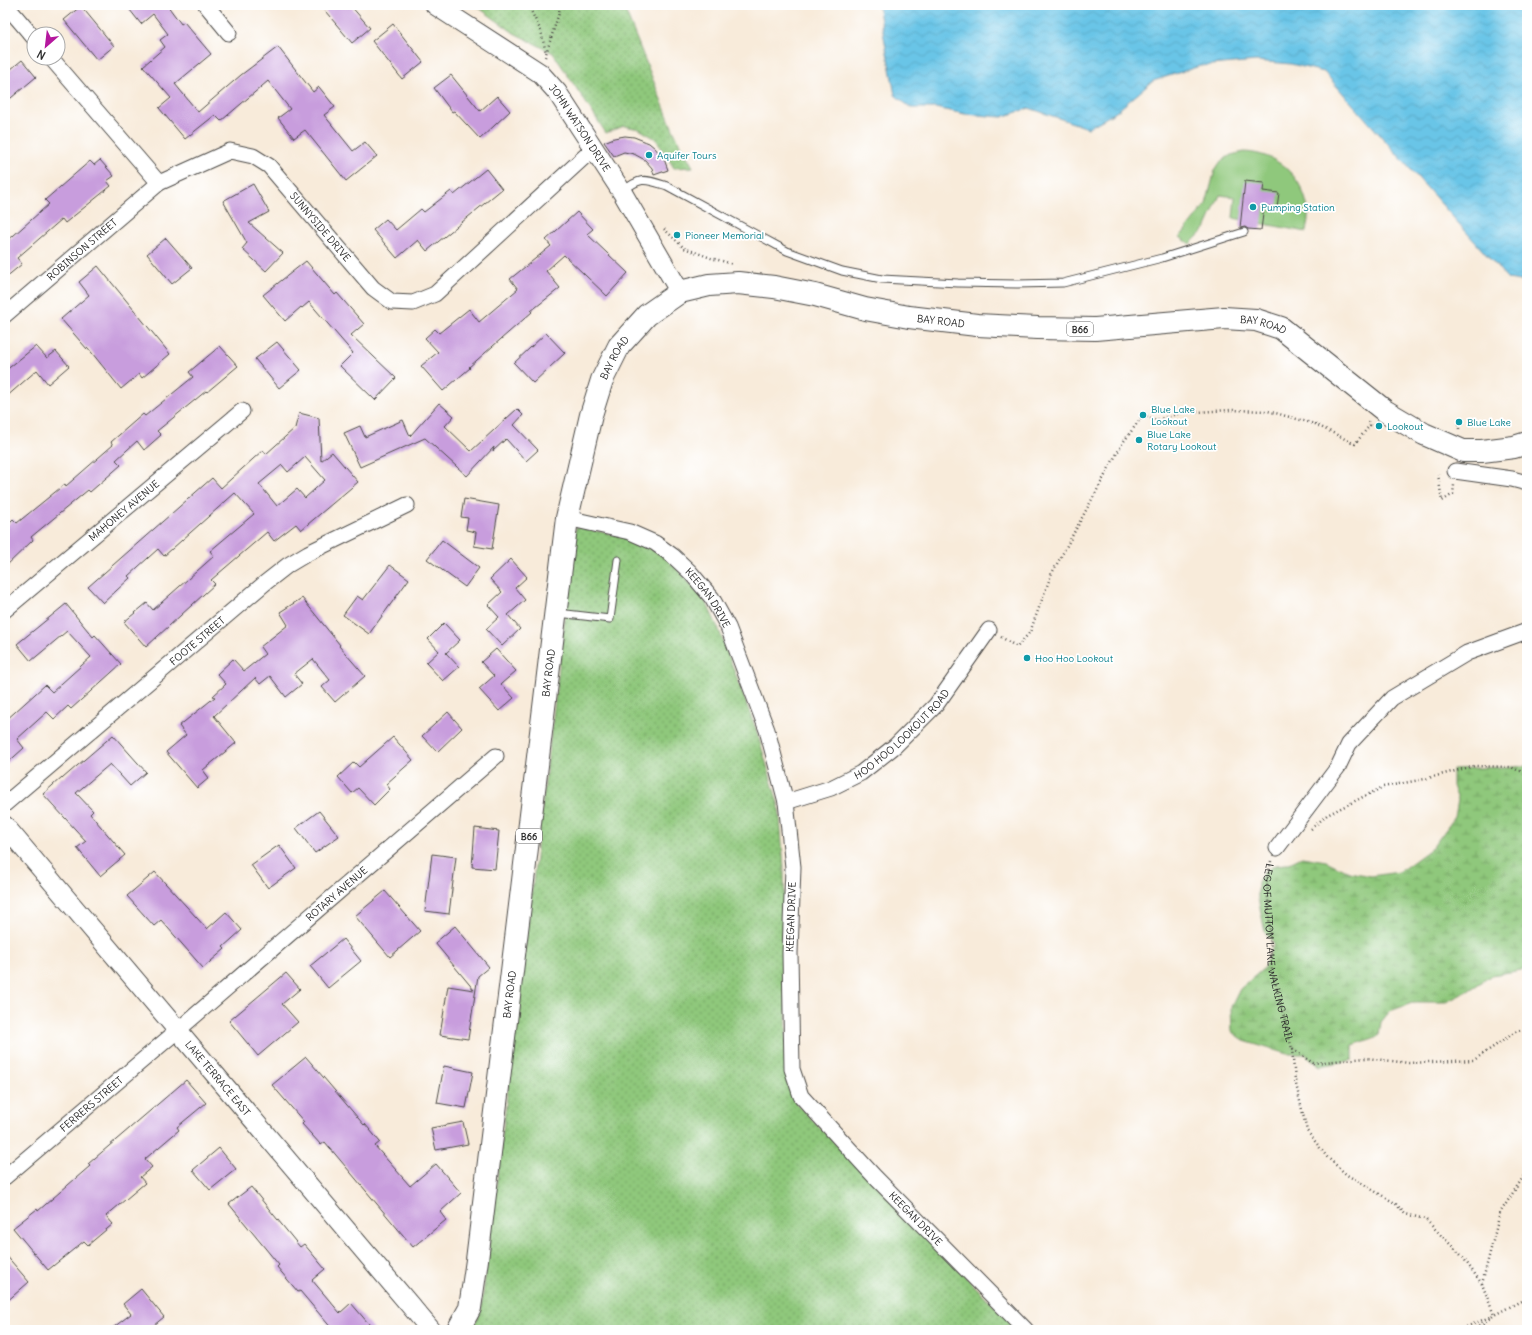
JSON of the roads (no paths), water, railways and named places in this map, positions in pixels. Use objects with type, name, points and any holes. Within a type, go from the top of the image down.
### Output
[{"type":"main road","name":"BAY ROAD","points":[[458,1330],[470,1308],[477,1260],[567,518],[591,415],[602,380],[618,346],[647,315],[680,292],[709,285],[738,283],[774,287],[815,295],[909,317],[977,324],[1038,328],[1095,329],[1216,319],[1256,320],[1281,328],[1385,411],[1424,434],[1462,451],[1482,452],[1514,447],[1527,443]]},
{"type":"street","points":[[206,5],[229,33]]},
{"type":"street","name":"JOHN WATSON DRIVE","points":[[435,5],[540,73],[557,92],[622,192],[680,292]]},
{"type":"street","points":[[11,11],[26,29]]},
{"type":"street","points":[[58,66],[159,183]]},
{"type":"street","name":"SUNNYSIDE DRIVE","points":[[159,183],[230,151],[253,156],[269,166],[373,288],[392,302],[413,303],[435,294],[594,148]]},
{"type":"street","name":"ROBINSON STREET","points":[[5,315],[159,183]]},
{"type":"street","name":"MAHONEY AVENUE","points":[[5,610],[242,410]]},
{"type":"street","points":[[1455,471],[1512,479],[1527,483]]},
{"type":"street","name":"FOOTE STREET","points":[[5,804],[288,565],[308,553],[407,505]]},
{"type":"street","name":"KEEGAN DRIVE","points":[[567,518],[630,532],[655,543],[673,556],[690,572],[712,598],[728,627],[767,730],[786,802],[793,867],[790,953],[792,1069],[801,1096],[874,1176],[1026,1330]]},
{"type":"street","name":"HOO HOO LOOKOUT ROAD","points":[[786,802],[837,785],[860,773],[895,746],[936,704],[989,630]]},
{"type":"street","name":"LEG OF MUTTON LAKE WALKING TRAIL","points":[[1277,848],[1338,767],[1349,744],[1392,698],[1467,653],[1527,631]]},
{"type":"street","name":"ROTARY AVENUE","points":[[177,1031],[496,756]]},
{"type":"street","name":"LAKE TERRACE EAST","points":[[5,826],[431,1330]]},
{"type":"street","name":"FERRERS STREET","points":[[5,1177],[177,1031]]},
{"type":"lane","points":[[622,192],[633,183],[646,179],[667,186],[787,251],[842,271],[882,279],[1017,284],[1063,282],[1162,258],[1244,232]]},
{"type":"lane","points":[[556,613],[610,619],[618,560]]},
{"type":"water","points":[[878,5],[1527,5],[1527,282],[1508,279],[1324,72],[1291,64],[1256,61],[1200,66],[1153,81],[1116,112],[1088,128],[1029,108],[1002,117],[965,114],[935,108],[911,108],[895,95]]},
{"type":"place","name":"Aquifer Tours","points":[[649,155]]},
{"type":"place","name":"Pumping Station","points":[[1253,207]]},
{"type":"place","name":"Pioneer Memorial","points":[[677,235]]},
{"type":"place","name":"Blue Lake Lookout","points":[[1143,415]]},
{"type":"place","name":"Blue Lake","points":[[1459,422]]},
{"type":"place","name":"Lookout","points":[[1379,426]]},
{"type":"place","name":"Blue Lake Rotary Lookout","points":[[1139,440]]},
{"type":"place","name":"Hoo Hoo Lookout","points":[[1027,658]]}]
